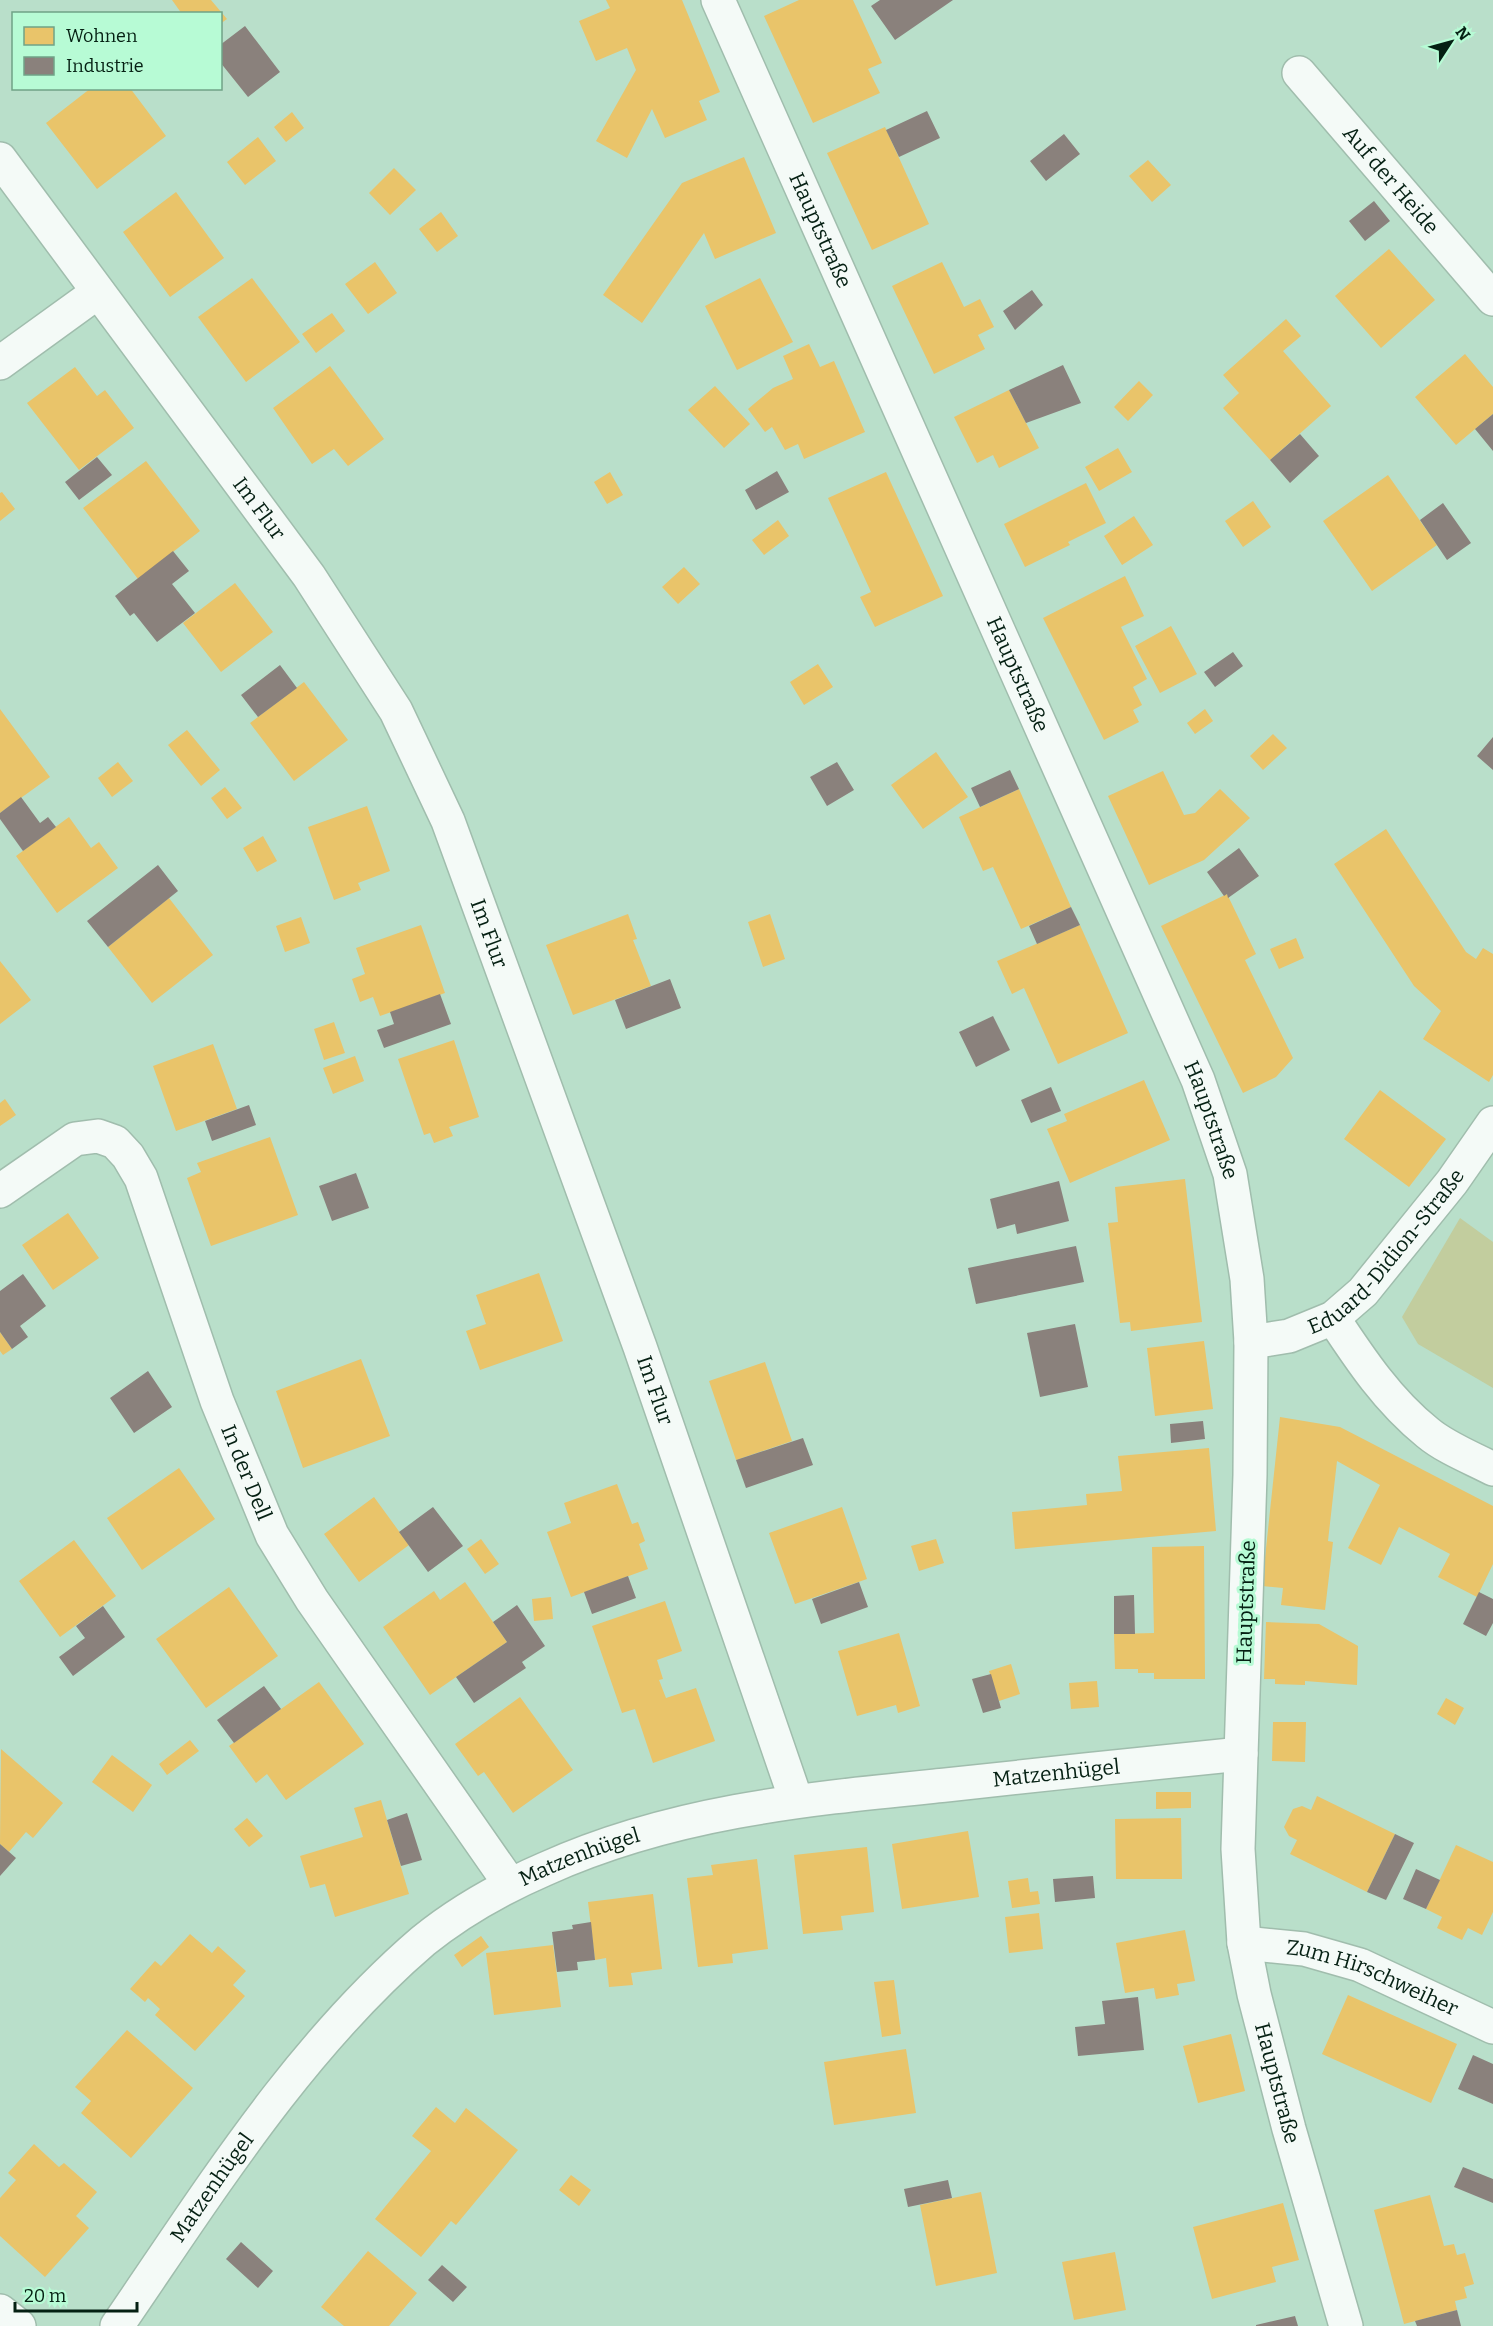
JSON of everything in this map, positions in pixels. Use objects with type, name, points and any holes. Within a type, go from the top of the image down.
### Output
[{"type":"street","name":"Hauptstraße","points":[[718,0],[1198,1080],[1230,1174],[1247,1279],[1251,1342],[1250,1475],[1238,1849],[1244,1943],[1254,1994],[1289,2129],[1346,2326]]},
{"type":"street","name":"Auf der Heide","points":[[1299,73],[1490,285]]},
{"type":"street","name":"Im Flur","points":[[0,159],[309,576],[396,711],[443,811],[640,1347],[796,1800]]},
{"type":"street","points":[[0,363],[98,292]]},
{"type":"street","name":"Eduard-Didion-Straße","points":[[1251,1342],[1289,1336],[1333,1318],[1363,1292],[1452,1182],[1493,1123]]},
{"type":"street","name":"In der Dell","points":[[0,1191],[75,1139],[98,1136],[115,1142],[128,1156],[141,1178],[218,1401],[272,1535],[318,1609],[510,1884]]},
{"type":"street","points":[[1333,1318],[1366,1368],[1399,1407],[1429,1434],[1493,1469]]},
{"type":"street","name":"Matzenhügel","points":[[117,2326],[225,2169],[306,2062],[359,2002],[425,1940],[474,1905],[510,1884],[584,1851],[645,1831],[796,1800],[1241,1754]]},
{"type":"street","name":"Zum Hirschweiher","points":[[1244,1943],[1304,1949],[1360,1965],[1493,2027]]},
{"type":"street","points":[[0,2311],[20,2326]]},
{"type":"green space","points":[[1460,1218],[1493,1242],[1493,1388],[1418,1344],[1402,1317]]},
{"type":"building: Wohnen","points":[[172,0],[211,0],[221,12],[181,12]]},
{"type":"building: Wohnen","points":[[606,0],[682,0],[720,92],[699,101],[707,120],[665,138],[652,109],[627,158],[596,141],[636,70],[627,48],[596,61],[579,21],[610,8]]},
{"type":"building: Wohnen","points":[[799,0],[853,0],[882,63],[868,69],[880,93],[813,123],[764,16]]},
{"type":"building: Wohnen","points":[[222,13],[227,19],[222,23]]},
{"type":"building: Wohnen","points":[[88,90],[132,90],[166,136],[97,189],[46,123]]},
{"type":"building: Wohnen","points":[[292,112],[304,128],[286,142],[274,127]]},
{"type":"building: Wohnen","points":[[885,127],[929,224],[872,250],[827,153]]},
{"type":"building: Wohnen","points":[[258,137],[276,161],[245,185],[227,162]]},
{"type":"building: Wohnen","points":[[744,157],[776,233],[715,259],[704,233],[642,323],[603,295],[682,183]]},
{"type":"building: Wohnen","points":[[1148,160],[1171,185],[1152,202],[1129,176]]},
{"type":"building: Wohnen","points":[[394,168],[416,190],[390,215],[369,193]]},
{"type":"building: Wohnen","points":[[176,192],[224,258],[170,297],[123,232]]},
{"type":"building: Wohnen","points":[[441,212],[458,236],[437,252],[419,229]]},
{"type":"building: Wohnen","points":[[1389,249],[1435,300],[1381,348],[1335,296]]},
{"type":"building: Wohnen","points":[[375,262],[397,293],[368,314],[345,284]]},
{"type":"building: Wohnen","points":[[942,262],[964,307],[980,299],[994,327],[978,335],[985,349],[934,374],[892,286]]},
{"type":"building: Wohnen","points":[[252,278],[300,342],[246,382],[198,317]]},
{"type":"building: Wohnen","points":[[760,278],[793,342],[737,370],[705,306]]},
{"type":"building: Wohnen","points":[[332,313],[345,331],[316,353],[302,334]]},
{"type":"building: Wohnen","points":[[1286,319],[1301,336],[1283,351],[1331,406],[1270,460],[1223,408],[1239,393],[1223,375]]},
{"type":"building: Wohnen","points":[[809,344],[820,367],[834,361],[865,432],[804,459],[798,444],[785,450],[772,427],[765,432],[748,409],[773,388],[793,379],[783,356]]},
{"type":"building: Wohnen","points":[[1465,354],[1493,387],[1493,414],[1456,445],[1415,397]]},
{"type":"building: Wohnen","points":[[330,366],[384,439],[348,466],[334,449],[312,464],[273,408]]},
{"type":"building: Wohnen","points":[[75,367],[97,396],[105,390],[134,428],[79,470],[27,403]]},
{"type":"building: Wohnen","points":[[1139,381],[1153,395],[1128,421],[1114,407]]},
{"type":"building: Wohnen","points":[[715,386],[750,424],[724,448],[688,410]]},
{"type":"building: Wohnen","points":[[1009,390],[1039,448],[999,468],[993,455],[977,463],[954,417]]},
{"type":"building: Wohnen","points":[[1118,448],[1132,472],[1099,491],[1085,467]]},
{"type":"building: Wohnen","points":[[146,461],[200,531],[138,579],[83,508]]},
{"type":"building: Wohnen","points":[[610,472],[623,495],[607,504],[594,482]]},
{"type":"building: Wohnen","points":[[886,472],[943,596],[875,627],[860,597],[871,592],[828,498]]},
{"type":"building: Wohnen","points":[[1388,475],[1437,545],[1372,591],[1323,521]]},
{"type":"building: Wohnen","points":[[1086,483],[1106,523],[1068,542],[1070,545],[1025,567],[1004,524]]},
{"type":"building: Wohnen","points":[[2,492],[15,509],[0,521],[0,493]]},
{"type":"building: Wohnen","points":[[1253,501],[1271,527],[1243,547],[1225,521]]},
{"type":"building: Wohnen","points":[[1134,516],[1153,545],[1122,565],[1104,536]]},
{"type":"building: Wohnen","points":[[778,520],[789,536],[764,555],[752,540]]},
{"type":"building: Wohnen","points":[[684,567],[700,584],[678,604],[662,587]]},
{"type":"building: Wohnen","points":[[1125,576],[1144,616],[1121,627],[1147,679],[1133,687],[1142,705],[1133,710],[1139,722],[1104,740],[1043,618]]},
{"type":"building: Wohnen","points":[[235,583],[273,632],[221,672],[183,623]]},
{"type":"building: Wohnen","points":[[1171,626],[1197,674],[1160,693],[1135,646]]},
{"type":"building: Wohnen","points":[[818,664],[833,687],[804,705],[790,682]]},
{"type":"building: Wohnen","points":[[304,682],[348,740],[294,781],[250,723]]},
{"type":"building: Wohnen","points":[[0,709],[50,777],[0,813]]},
{"type":"building: Wohnen","points":[[1205,709],[1213,721],[1195,734],[1187,723]]},
{"type":"building: Wohnen","points":[[187,730],[220,770],[201,786],[168,745]]},
{"type":"building: Wohnen","points":[[1273,734],[1287,748],[1263,770],[1250,756]]},
{"type":"building: Wohnen","points":[[936,752],[968,797],[923,829],[891,785]]},
{"type":"building: Wohnen","points":[[118,762],[133,781],[112,797],[98,778]]},
{"type":"building: Wohnen","points":[[1163,771],[1184,815],[1195,813],[1220,789],[1250,818],[1204,860],[1149,885],[1108,796]]},
{"type":"building: Wohnen","points":[[225,787],[242,808],[227,819],[211,798]]},
{"type":"building: Wohnen","points":[[1019,789],[1071,907],[1021,929],[993,867],[983,871],[959,817]]},
{"type":"building: Wohnen","points":[[367,806],[390,871],[358,883],[361,890],[334,900],[308,827]]},
{"type":"building: Wohnen","points":[[69,817],[91,848],[99,842],[118,868],[57,913],[16,856]]},
{"type":"building: Wohnen","points":[[1386,829],[1466,952],[1476,959],[1483,948],[1493,954],[1493,1075],[1489,1082],[1423,1039],[1441,1011],[1414,986],[1334,864]]},
{"type":"building: Wohnen","points":[[263,836],[277,861],[257,872],[243,848]]},
{"type":"building: Wohnen","points":[[1227,894],[1256,954],[1245,960],[1293,1058],[1276,1077],[1243,1093],[1161,926]]},
{"type":"building: Wohnen","points":[[169,898],[213,955],[152,1003],[108,947]]},
{"type":"building: Wohnen","points":[[628,914],[637,939],[633,940],[651,986],[573,1015],[546,945]]},
{"type":"building: Wohnen","points":[[770,914],[785,959],[763,967],[748,922]]},
{"type":"building: Wohnen","points":[[301,917],[310,943],[285,952],[276,926]]},
{"type":"building: Wohnen","points":[[421,925],[445,993],[380,1016],[373,997],[360,1002],[352,979],[365,974],[356,948]]},
{"type":"building: Wohnen","points":[[1080,925],[1128,1033],[1058,1064],[1024,988],[1012,994],[997,961]]},
{"type":"building: Wohnen","points":[[1296,938],[1304,958],[1279,969],[1270,949]]},
{"type":"building: Wohnen","points":[[0,961],[31,1000],[0,1024]]},
{"type":"building: Wohnen","points":[[334,1022],[345,1053],[324,1060],[314,1029]]},
{"type":"building: Wohnen","points":[[454,1040],[479,1117],[449,1127],[453,1136],[434,1143],[430,1133],[424,1135],[398,1059]]},
{"type":"building: Wohnen","points":[[213,1044],[237,1109],[176,1131],[153,1066]]},
{"type":"building: Wohnen","points":[[355,1056],[364,1081],[333,1094],[323,1068]]},
{"type":"building: Wohnen","points":[[1144,1080],[1170,1140],[1070,1183],[1047,1129],[1067,1121],[1064,1114]]},
{"type":"building: Wohnen","points":[[1380,1090],[1446,1139],[1409,1187],[1344,1139]]},
{"type":"building: Wohnen","points":[[5,1099],[16,1115],[0,1126],[0,1103]]},
{"type":"building: Wohnen","points":[[270,1137],[298,1215],[211,1246],[187,1178],[201,1172],[197,1163]]},
{"type":"building: Wohnen","points":[[1185,1179],[1202,1322],[1131,1331],[1130,1322],[1120,1323],[1108,1223],[1118,1222],[1115,1187]]},
{"type":"building: Wohnen","points":[[68,1213],[99,1258],[53,1290],[22,1245]]},
{"type":"building: Wohnen","points":[[539,1273],[563,1341],[480,1370],[466,1331],[486,1324],[476,1295]]},
{"type":"building: Wohnen","points":[[0,1332],[12,1349],[3,1355],[0,1351]]},
{"type":"building: Wohnen","points":[[1204,1341],[1213,1409],[1155,1416],[1147,1348]]},
{"type":"building: Wohnen","points":[[361,1359],[390,1436],[303,1468],[276,1391]]},
{"type":"building: Wohnen","points":[[765,1362],[792,1441],[736,1460],[709,1381]]},
{"type":"building: Wohnen","points":[[1280,1417],[1340,1427],[1493,1506],[1493,1564],[1477,1597],[1438,1577],[1450,1554],[1399,1527],[1381,1565],[1348,1548],[1380,1485],[1337,1461],[1328,1541],[1333,1542],[1325,1610],[1281,1605],[1283,1588],[1262,1586]]},
{"type":"building: Wohnen","points":[[1209,1448],[1216,1531],[1015,1549],[1012,1512],[1087,1505],[1086,1494],[1122,1491],[1118,1456]]},
{"type":"building: Wohnen","points":[[179,1468],[215,1519],[142,1570],[107,1518]]},
{"type":"building: Wohnen","points":[[617,1484],[632,1524],[638,1522],[645,1541],[639,1544],[648,1569],[571,1597],[547,1532],[571,1523],[564,1503]]},
{"type":"building: Wohnen","points":[[374,1497],[409,1545],[359,1582],[324,1534]]},
{"type":"building: Wohnen","points":[[842,1507],[867,1579],[795,1604],[769,1533]]},
{"type":"building: Wohnen","points":[[481,1539],[499,1564],[485,1574],[467,1549]]},
{"type":"building: Wohnen","points":[[936,1539],[944,1563],[919,1571],[911,1546]]},
{"type":"building: Wohnen","points":[[74,1540],[116,1596],[60,1637],[19,1581]]},
{"type":"building: Wohnen","points":[[1204,1546],[1205,1679],[1154,1679],[1154,1673],[1138,1673],[1138,1669],[1115,1669],[1114,1634],[1154,1633],[1152,1547]]},
{"type":"building: Wohnen","points":[[465,1582],[507,1642],[430,1695],[383,1627],[434,1591],[440,1600]]},
{"type":"building: Wohnen","points":[[229,1587],[278,1656],[206,1708],[156,1639]]},
{"type":"building: Wohnen","points":[[551,1597],[553,1619],[534,1621],[532,1599]]},
{"type":"building: Wohnen","points":[[665,1601],[682,1651],[657,1660],[663,1679],[659,1680],[666,1698],[696,1688],[715,1741],[653,1763],[635,1709],[622,1713],[592,1626]]},
{"type":"building: Wohnen","points":[[1266,1622],[1319,1624],[1358,1646],[1357,1685],[1305,1681],[1305,1685],[1275,1684],[1275,1679],[1264,1679]]},
{"type":"building: Wohnen","points":[[899,1633],[920,1706],[898,1713],[896,1705],[857,1716],[838,1651]]},
{"type":"building: Wohnen","points":[[1011,1664],[1020,1694],[999,1701],[989,1671]]},
{"type":"building: Wohnen","points":[[1097,1681],[1099,1707],[1071,1709],[1069,1683]]},
{"type":"building: Wohnen","points":[[319,1682],[364,1744],[286,1800],[267,1774],[256,1783],[229,1746]]},
{"type":"building: Wohnen","points":[[520,1697],[573,1770],[513,1813],[484,1772],[478,1776],[455,1744]]},
{"type":"building: Wohnen","points":[[1446,1698],[1464,1708],[1455,1725],[1437,1714]]},
{"type":"building: Wohnen","points":[[1273,1722],[1306,1722],[1305,1762],[1272,1761]]},
{"type":"building: Wohnen","points":[[190,1740],[199,1751],[167,1775],[159,1764]]},
{"type":"building: Wohnen","points":[[1,1749],[63,1803],[33,1838],[26,1832],[9,1852],[0,1844]]},
{"type":"building: Wohnen","points":[[112,1755],[152,1785],[133,1812],[92,1782]]},
{"type":"building: Wohnen","points":[[1156,1792],[1191,1792],[1191,1808],[1156,1809]]},
{"type":"building: Wohnen","points":[[1317,1796],[1395,1834],[1367,1892],[1290,1854],[1297,1840],[1289,1836],[1284,1827],[1293,1809],[1302,1806],[1311,1810]]},
{"type":"building: Wohnen","points":[[381,1800],[409,1894],[335,1917],[325,1884],[310,1888],[300,1856],[363,1837],[354,1808]]},
{"type":"building: Wohnen","points":[[247,1818],[263,1836],[249,1847],[234,1829]]},
{"type":"building: Wohnen","points":[[1181,1818],[1182,1879],[1116,1879],[1115,1819]]},
{"type":"building: Wohnen","points":[[968,1831],[979,1897],[902,1909],[892,1844]]},
{"type":"building: Wohnen","points":[[1456,1845],[1493,1862],[1493,1912],[1482,1935],[1468,1928],[1462,1940],[1437,1928],[1442,1917],[1426,1909]]},
{"type":"building: Wohnen","points":[[867,1847],[874,1912],[841,1916],[843,1930],[803,1934],[794,1855]]},
{"type":"building: Wohnen","points":[[757,1859],[768,1949],[732,1954],[733,1963],[698,1967],[687,1878],[713,1875],[711,1865]]},
{"type":"building: Wohnen","points":[[1028,1878],[1030,1892],[1038,1891],[1040,1904],[1012,1908],[1008,1881]]},
{"type":"building: Wohnen","points":[[653,1894],[662,1969],[631,1973],[633,1985],[609,1987],[606,1958],[595,1960],[588,1902]]},
{"type":"building: Wohnen","points":[[1039,1913],[1043,1949],[1009,1953],[1005,1917]]},
{"type":"building: Wohnen","points":[[1185,1930],[1195,1981],[1177,1984],[1179,1995],[1156,1999],[1154,1988],[1125,1993],[1116,1943]]},
{"type":"building: Wohnen","points":[[190,1934],[212,1953],[218,1946],[246,1971],[233,1985],[245,1996],[195,2051],[155,2015],[160,2009],[148,1998],[145,2002],[130,1989],[155,1961],[161,1966]]},
{"type":"building: Wohnen","points":[[481,1936],[489,1947],[462,1967],[454,1955]]},
{"type":"building: Wohnen","points":[[553,1945],[561,2007],[494,2015],[486,1953]]},
{"type":"building: Wohnen","points":[[894,1980],[901,2034],[882,2037],[874,1982]]},
{"type":"building: Wohnen","points":[[1348,1995],[1457,2044],[1431,2103],[1322,2054]]},
{"type":"building: Wohnen","points":[[127,2030],[193,2088],[131,2158],[81,2113],[91,2101],[75,2087]]},
{"type":"building: Wohnen","points":[[1231,2034],[1245,2091],[1198,2103],[1183,2046]]},
{"type":"building: Wohnen","points":[[906,2049],[916,2113],[834,2125],[824,2062]]},
{"type":"building: Wohnen","points":[[436,2107],[455,2123],[466,2108],[518,2150],[456,2225],[451,2221],[421,2257],[375,2219],[431,2151],[412,2136]]},
{"type":"building: Wohnen","points":[[34,2144],[59,2167],[64,2163],[97,2192],[76,2216],[89,2228],[45,2277],[0,2236],[0,2198],[16,2180],[8,2173]]},
{"type":"building: Wohnen","points":[[571,2175],[591,2190],[579,2206],[559,2190]]},
{"type":"building: Wohnen","points":[[981,2192],[997,2273],[936,2286],[920,2205]]},
{"type":"building: Wohnen","points":[[1430,2195],[1444,2246],[1454,2244],[1457,2255],[1465,2253],[1474,2284],[1464,2287],[1467,2298],[1455,2301],[1457,2310],[1404,2324],[1374,2210]]},
{"type":"building: Wohnen","points":[[1283,2203],[1299,2260],[1272,2267],[1276,2282],[1212,2299],[1193,2227]]},
{"type":"building: Wohnen","points":[[368,2251],[417,2293],[389,2326],[344,2326],[321,2307]]},
{"type":"building: Wohnen","points":[[1115,2252],[1126,2310],[1074,2320],[1062,2262]]},
{"type":"building: Industrie","points":[[880,0],[953,0],[895,40],[871,6]]},
{"type":"building: Industrie","points":[[245,26],[280,72],[248,97],[222,64],[222,43]]},
{"type":"building: Industrie","points":[[927,111],[940,138],[899,157],[886,130]]},
{"type":"building: Industrie","points":[[1064,134],[1080,154],[1046,181],[1030,161]]},
{"type":"building: Industrie","points":[[1374,201],[1390,221],[1365,241],[1349,221]]},
{"type":"building: Industrie","points":[[1032,290],[1043,305],[1015,330],[1003,311]]},
{"type":"building: Industrie","points":[[1063,365],[1081,403],[1026,423],[1009,390]]},
{"type":"building: Industrie","points":[[1493,414],[1493,451],[1475,429]]},
{"type":"building: Industrie","points":[[1300,434],[1319,456],[1290,483],[1270,460]]},
{"type":"building: Industrie","points":[[97,457],[112,475],[79,500],[65,482]]},
{"type":"building: Industrie","points":[[777,471],[789,492],[756,510],[745,490]]},
{"type":"building: Industrie","points":[[1443,503],[1471,543],[1447,560],[1420,520]]},
{"type":"building: Industrie","points":[[173,551],[189,571],[172,584],[195,613],[157,642],[134,613],[130,616],[115,596]]},
{"type":"building: Industrie","points":[[1233,652],[1243,666],[1215,687],[1204,672]]},
{"type":"building: Industrie","points":[[280,665],[297,688],[258,717],[241,695]]},
{"type":"building: Industrie","points":[[1493,737],[1493,770],[1477,756]]},
{"type":"building: Industrie","points":[[837,762],[854,790],[827,806],[810,777]]},
{"type":"building: Industrie","points":[[1010,770],[1019,789],[980,807],[971,788]]},
{"type":"building: Industrie","points":[[21,797],[40,823],[48,817],[56,827],[23,851],[0,819],[0,813]]},
{"type":"building: Industrie","points":[[1239,848],[1259,876],[1228,898],[1227,894],[1224,896],[1207,872]]},
{"type":"building: Industrie","points":[[158,865],[178,891],[108,947],[87,921]]},
{"type":"building: Industrie","points":[[1071,907],[1080,925],[1037,944],[1029,926]]},
{"type":"building: Industrie","points":[[670,979],[681,1008],[626,1029],[615,1000]]},
{"type":"building: Industrie","points":[[440,994],[451,1024],[384,1048],[377,1030],[394,1024],[390,1012]]},
{"type":"building: Industrie","points":[[993,1016],[1010,1050],[976,1067],[959,1032]]},
{"type":"building: Industrie","points":[[1051,1087],[1061,1111],[1031,1123],[1021,1100]]},
{"type":"building: Industrie","points":[[249,1105],[256,1125],[212,1141],[205,1121]]},
{"type":"building: Industrie","points":[[356,1173],[369,1208],[332,1221],[319,1186]]},
{"type":"building: Industrie","points":[[1059,1181],[1069,1221],[1017,1234],[1015,1224],[997,1229],[990,1199]]},
{"type":"building: Industrie","points":[[1076,1246],[1084,1282],[976,1304],[968,1268]]},
{"type":"building: Industrie","points":[[23,1274],[46,1306],[20,1326],[28,1337],[12,1349],[0,1332],[0,1291]]},
{"type":"building: Industrie","points":[[1075,1324],[1088,1387],[1040,1397],[1027,1333]]},
{"type":"building: Industrie","points":[[148,1371],[172,1407],[134,1433],[110,1398]]},
{"type":"building: Industrie","points":[[1203,1421],[1205,1439],[1171,1443],[1170,1424]]},
{"type":"building: Industrie","points":[[803,1438],[813,1465],[746,1488],[736,1460]]},
{"type":"building: Industrie","points":[[433,1507],[463,1546],[428,1572],[399,1532]]},
{"type":"building: Industrie","points":[[628,1576],[636,1598],[592,1614],[584,1592]]},
{"type":"building: Industrie","points":[[859,1582],[868,1607],[821,1624],[812,1599]]},
{"type":"building: Industrie","points":[[1479,1592],[1493,1599],[1493,1623],[1486,1636],[1463,1624]]},
{"type":"building: Industrie","points":[[1134,1595],[1135,1634],[1114,1634],[1114,1596]]},
{"type":"building: Industrie","points":[[517,1605],[545,1646],[522,1662],[526,1668],[474,1703],[456,1677],[507,1642],[493,1622]]},
{"type":"building: Industrie","points":[[103,1606],[125,1637],[73,1676],[59,1657],[85,1638],[76,1626]]},
{"type":"building: Industrie","points":[[991,1674],[1001,1708],[983,1713],[972,1679]]},
{"type":"building: Industrie","points":[[264,1686],[281,1709],[234,1743],[217,1720]]},
{"type":"building: Industrie","points":[[407,1813],[422,1860],[401,1866],[387,1820]]},
{"type":"building: Industrie","points":[[1395,1834],[1414,1843],[1386,1900],[1367,1892]]},
{"type":"building: Industrie","points":[[0,1844],[16,1858],[0,1876]]},
{"type":"building: Industrie","points":[[1416,1869],[1440,1880],[1426,1909],[1403,1899]]},
{"type":"building: Industrie","points":[[1093,1876],[1095,1898],[1055,1902],[1053,1879]]},
{"type":"building: Industrie","points":[[591,1922],[595,1960],[577,1962],[578,1970],[557,1972],[552,1932],[573,1929],[572,1925]]},
{"type":"building: Industrie","points":[[1138,1997],[1144,2050],[1078,2056],[1075,2027],[1105,2024],[1102,2001]]},
{"type":"building: Industrie","points":[[1473,2055],[1493,2064],[1493,2104],[1458,2089]]},
{"type":"building: Industrie","points":[[1463,2167],[1493,2179],[1493,2203],[1454,2187]]},
{"type":"building: Industrie","points":[[948,2180],[952,2198],[908,2207],[904,2189]]},
{"type":"building: Industrie","points":[[241,2242],[273,2271],[258,2288],[226,2259]]},
{"type":"building: Industrie","points":[[442,2265],[467,2287],[453,2302],[428,2280]]},
{"type":"building: Industrie","points":[[1457,2310],[1461,2326],[1417,2326],[1415,2321]]},
{"type":"building: Industrie","points":[[1295,2316],[1298,2326],[1256,2326],[1256,2325]]}]
